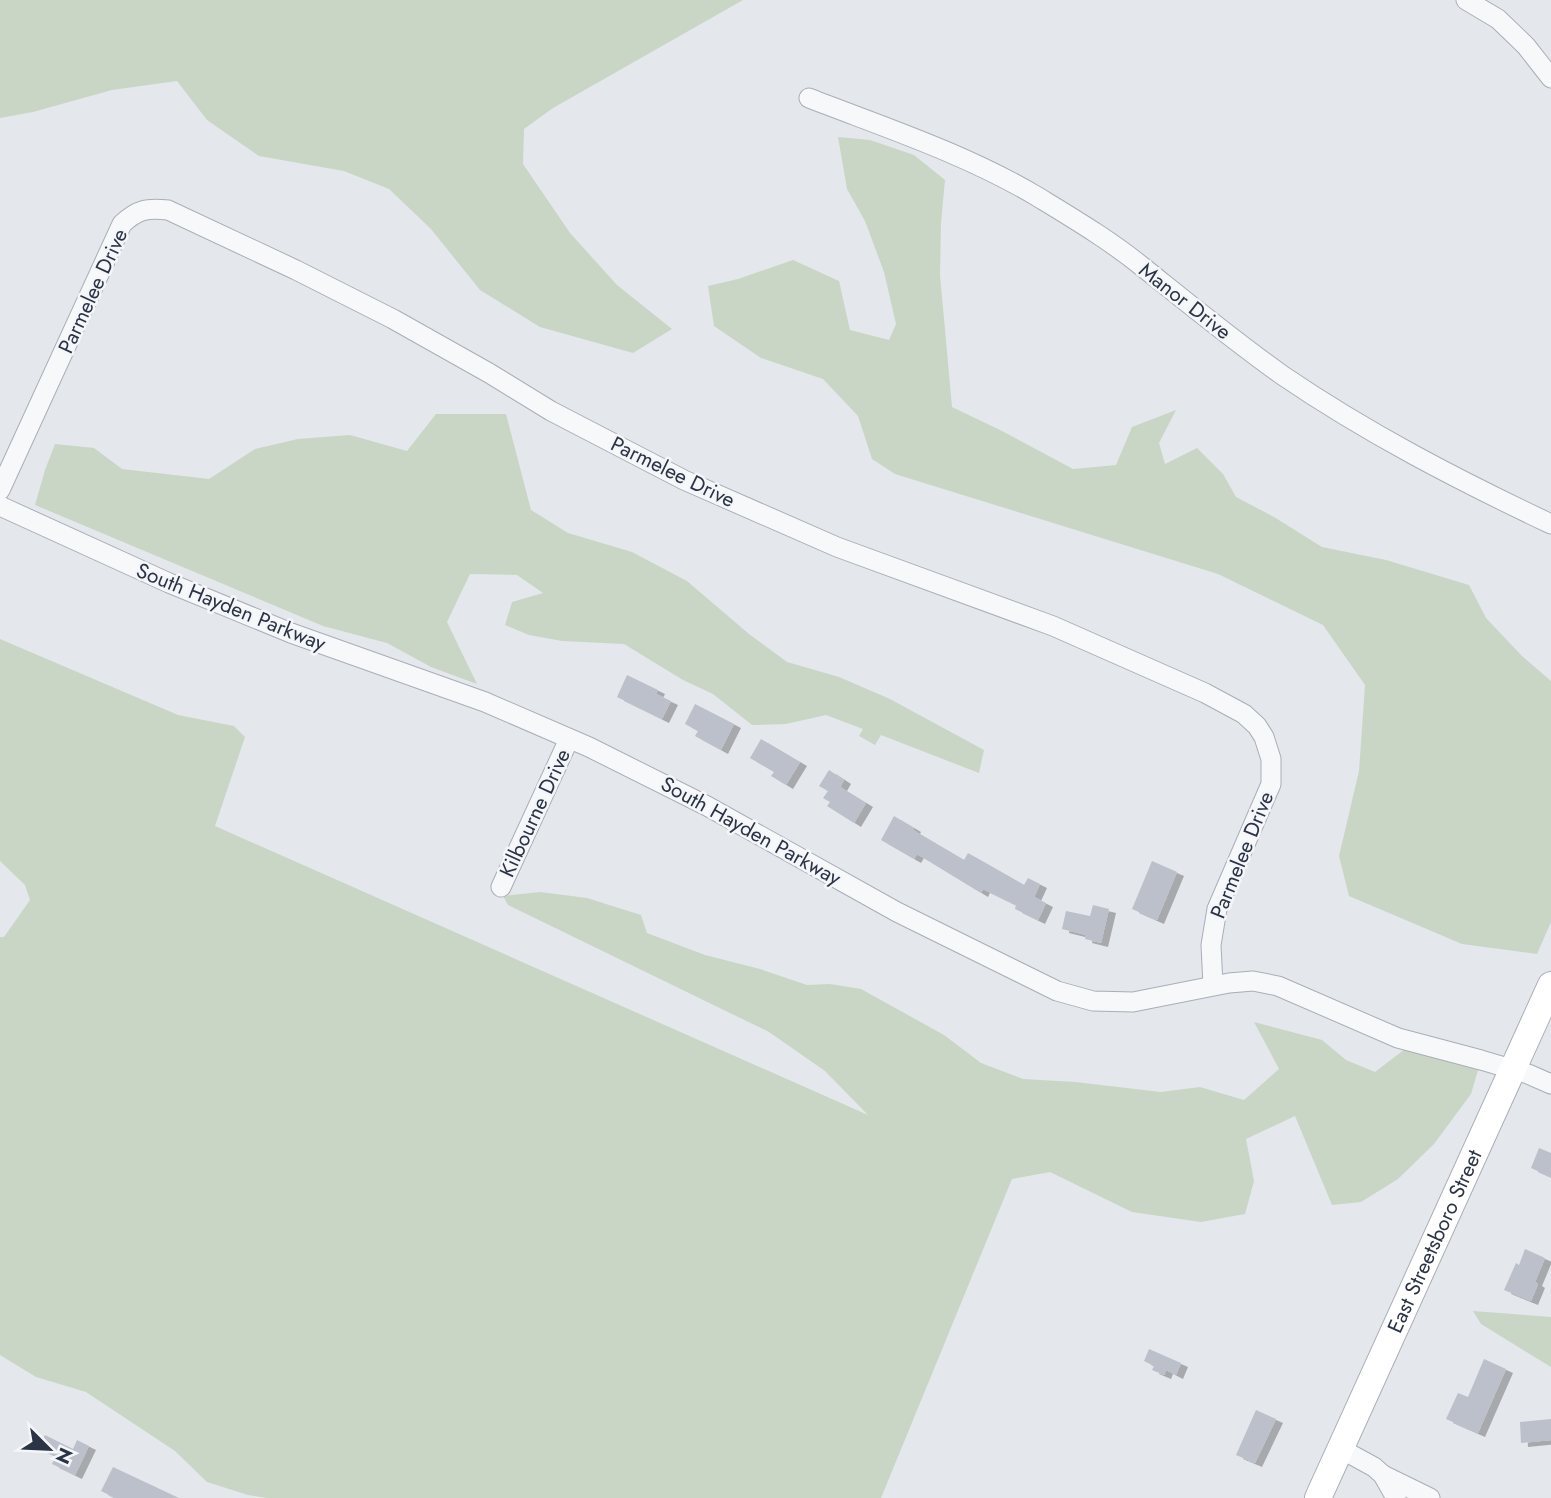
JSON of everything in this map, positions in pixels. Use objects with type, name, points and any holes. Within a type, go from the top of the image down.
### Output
[{"type":"main road","name":"East Streetsboro Street","points":[[1318,1498],[1551,985]]},
{"type":"street","points":[[1466,0],[1498,19],[1526,46],[1551,78]]},
{"type":"street","name":"Manor Drive","points":[[809,98],[926,143],[994,173],[1035,195],[1143,267],[1227,335],[1347,417],[1432,466],[1551,524]]},
{"type":"street","name":"Parmelee Drive","points":[[0,491],[122,224],[147,208],[168,209],[393,319],[551,411],[684,480],[838,547],[1053,626],[1205,693],[1244,714],[1264,737],[1271,759],[1271,784],[1217,909],[1211,945],[1213,985]]},
{"type":"street","name":"South Hayden Parkway","points":[[0,506],[181,589],[291,634],[485,702],[569,739],[671,786],[897,912],[994,962],[1057,990],[1093,1001],[1133,1002],[1213,985],[1253,981],[1278,986],[1398,1038],[1512,1070],[1551,1084]]},
{"type":"street","name":"Kilbourne Drive","points":[[501,887],[569,739]]},
{"type":"street","points":[[1340,1449],[1359,1457],[1383,1475],[1430,1498]]},
{"type":"street","points":[[1383,1475],[1396,1498]]},
{"type":"green space","points":[[0,0],[743,0],[553,108],[524,129],[523,164],[570,233],[617,285],[672,329],[633,353],[540,327],[480,290],[431,229],[389,189],[344,171],[259,156],[207,120],[177,81],[112,90],[33,112],[0,118]]},
{"type":"green space","points":[[838,137],[870,140],[914,155],[945,180],[940,275],[952,407],[1073,469],[1116,465],[1132,427],[1176,410],[1159,443],[1165,464],[1197,448],[1223,474],[1236,497],[1322,547],[1386,560],[1469,585],[1486,618],[1522,656],[1551,681],[1551,922],[1537,954],[1462,944],[1349,896],[1339,856],[1359,771],[1365,685],[1323,625],[1218,574],[895,474],[872,459],[858,416],[823,379],[761,358],[714,326],[708,286],[793,260],[839,281],[850,330],[889,340],[896,324],[884,272],[865,221],[847,189]]},
{"type":"green space","points":[[436,414],[506,414],[531,510],[568,533],[632,552],[687,581],[749,634],[787,662],[839,677],[890,699],[984,750],[979,773],[881,735],[875,745],[859,736],[863,729],[826,715],[786,724],[752,725],[713,694],[683,680],[624,644],[562,641],[529,635],[505,625],[512,602],[543,593],[517,575],[470,574],[447,622],[477,684],[431,667],[387,643],[323,626],[35,505],[55,444],[94,448],[122,469],[209,479],[255,449],[298,439],[350,435],[407,451]]},
{"type":"green space","points":[[0,639],[178,715],[234,726],[245,737],[215,826],[868,1115],[825,1071],[769,1032],[508,905],[503,896],[540,892],[587,898],[641,915],[647,933],[705,955],[807,985],[830,984],[861,989],[944,1035],[981,1063],[1023,1079],[1161,1092],[1200,1087],[1244,1100],[1279,1069],[1254,1022],[1322,1040],[1346,1060],[1375,1072],[1405,1049],[1478,1070],[1471,1094],[1434,1144],[1398,1179],[1361,1202],[1332,1205],[1295,1116],[1246,1139],[1254,1181],[1245,1214],[1201,1222],[1132,1212],[1050,1172],[1012,1179],[881,1498],[268,1498],[248,1495],[207,1482],[175,1451],[86,1392],[36,1377],[0,1355],[0,937],[4,937],[30,900],[25,885],[0,861]]},
{"type":"green space","points":[[1473,1311],[1551,1317],[1551,1367],[1481,1324]]},
{"type":"building","points":[[627,675],[658,690],[656,694],[671,701],[662,719],[617,697]]},
{"type":"building","points":[[695,704],[734,724],[721,750],[695,736],[698,731],[685,724]]},
{"type":"building","points":[[761,739],[800,762],[786,785],[771,776],[774,772],[750,758]]},
{"type":"building","points":[[829,770],[844,780],[840,787],[866,803],[854,823],[827,806],[830,802],[823,798],[828,791],[819,786]]},
{"type":"building","points":[[894,816],[964,860],[968,853],[1024,885],[1028,878],[1040,884],[1034,897],[1046,903],[1038,920],[1015,909],[1016,905],[983,889],[981,893],[917,854],[914,859],[881,840]]},
{"type":"building","points":[[1152,861],[1177,872],[1157,920],[1132,909]]},
{"type":"building","points":[[1093,905],[1109,909],[1101,943],[1085,939],[1086,935],[1062,929],[1066,911],[1090,916]]},
{"type":"building","points":[[1539,1148],[1551,1153],[1551,1177],[1531,1168]]},
{"type":"building","points":[[1525,1249],[1545,1258],[1531,1301],[1504,1290]]},
{"type":"building","points":[[1149,1349],[1181,1363],[1176,1375],[1166,1370],[1164,1375],[1152,1370],[1154,1366],[1144,1361]]},
{"type":"building","points":[[1484,1359],[1506,1369],[1478,1433],[1446,1419],[1458,1393],[1468,1397]]},
{"type":"building","points":[[1256,1410],[1276,1419],[1255,1463],[1236,1455]]},
{"type":"building","points":[[1551,1419],[1551,1440],[1521,1443],[1520,1422]]},
{"type":"building","points":[[45,1435],[73,1449],[77,1440],[89,1446],[75,1475],[52,1464],[56,1456],[38,1448]]},
{"type":"building","points":[[113,1467],[179,1498],[115,1498],[101,1491]]}]
